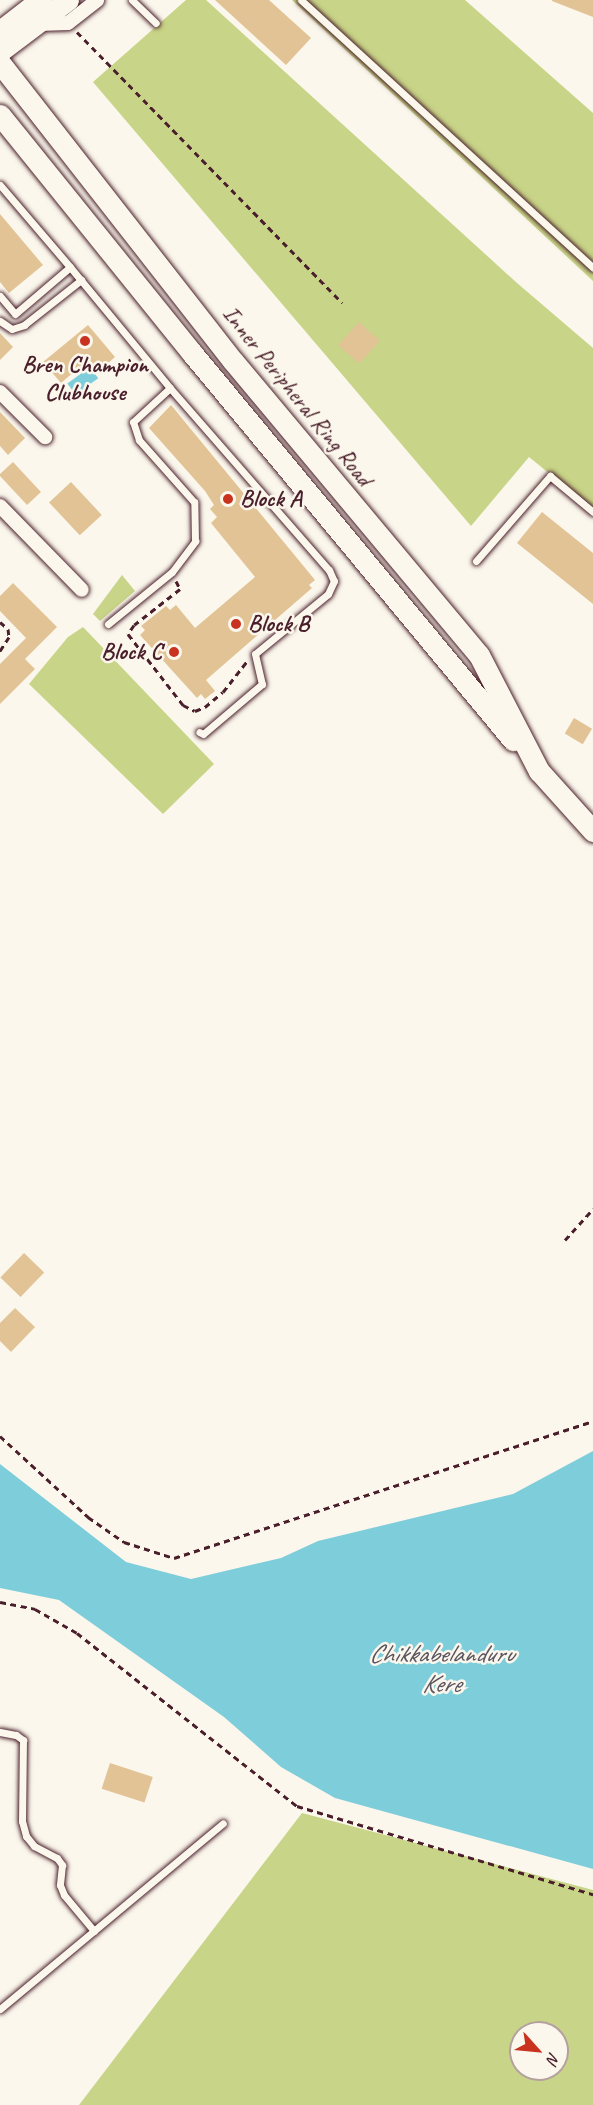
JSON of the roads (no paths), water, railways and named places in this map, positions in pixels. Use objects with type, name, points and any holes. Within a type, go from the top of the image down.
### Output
[{"type":"main road","points":[[0,31],[40,0]]},
{"type":"main road","points":[[0,51],[68,0]]},
{"type":"main road","name":"Inner Peripheral Ring Road","points":[[0,63],[233,361],[479,655],[539,771],[593,842]]},
{"type":"main road","name":"Inner Peripheral Ring Road","points":[[0,115],[199,362],[539,771],[593,831]]},
{"type":"street","points":[[36,24],[68,23],[97,0]]},
{"type":"street","points":[[0,392],[45,438]]},
{"type":"street","points":[[0,506],[82,590]]},
{"type":"lane","points":[[132,0],[156,23]]},
{"type":"lane","points":[[301,0],[593,268]]},
{"type":"lane","points":[[0,185],[170,388],[329,570],[334,581],[328,594],[255,654],[262,684],[203,734],[199,732]]},
{"type":"lane","points":[[0,297],[15,314],[70,267]]},
{"type":"lane","points":[[0,321],[12,329],[24,325],[81,280]]},
{"type":"lane","points":[[108,624],[172,572],[195,541],[194,502],[139,440],[133,422],[170,388]]},
{"type":"lane","points":[[476,561],[550,476],[593,512]]},
{"type":"lane","points":[[0,1732],[16,1735],[23,1740],[22,1821],[26,1836],[34,1846],[57,1858],[62,1865],[60,1885],[64,1894],[75,1911],[94,1930]]},
{"type":"lane","points":[[0,2009],[223,1823]]},
{"type":"water","points":[[90,367],[98,378],[76,395],[67,383]]},
{"type":"water","name":"Chikkabelanduru Kere","points":[[593,1451],[593,1869],[335,1798],[281,1767],[224,1717],[59,1600],[0,1588],[0,1464],[126,1562],[191,1579],[281,1558],[318,1541],[513,1494]]},
{"type":"place","name":"Bren Champion Clubhouse","points":[[85,341]]},
{"type":"place","name":"Block A","points":[[228,499]]},
{"type":"place","name":"Block B","points":[[236,624]]},
{"type":"place","name":"Block C","points":[[174,652]]}]
